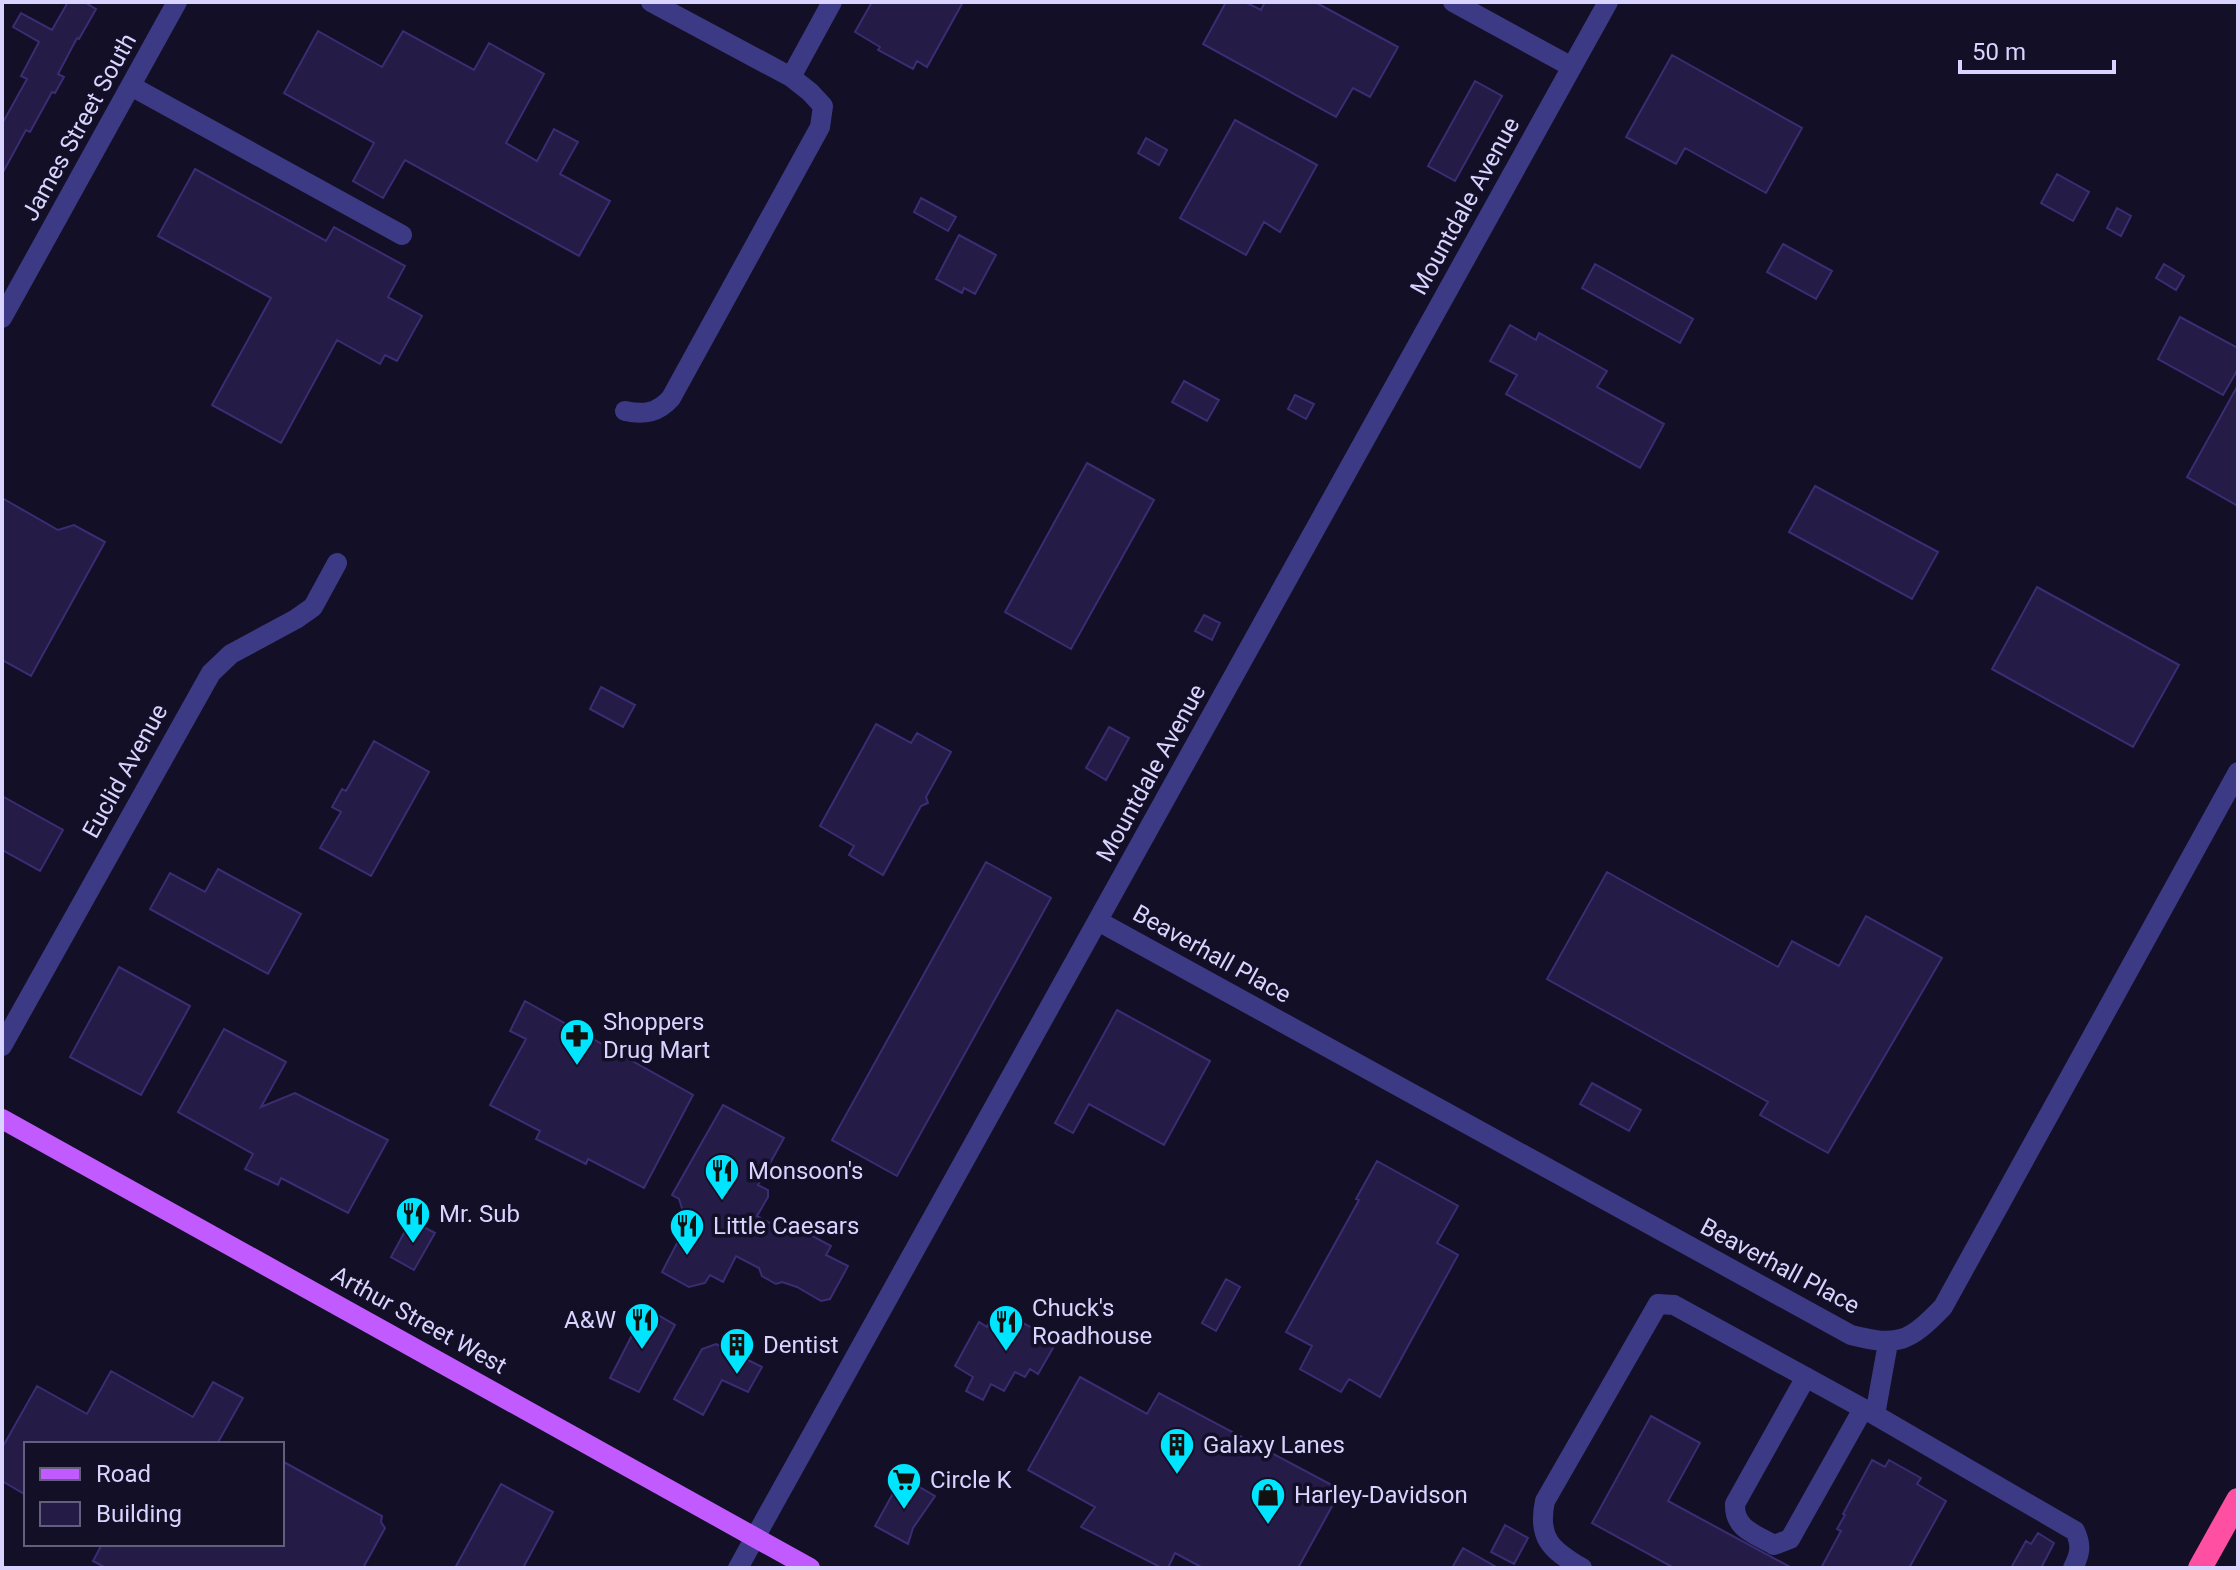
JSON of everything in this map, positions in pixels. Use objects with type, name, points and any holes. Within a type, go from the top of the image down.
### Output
[{"type":"highway","points":[[2200,1568],[2238,1500]]},
{"type":"main road","name":"Arthur Street West","points":[[2,1119],[810,1568]]},
{"type":"street","name":"James Street South","points":[[2,318],[177,2]]},
{"type":"street","points":[[625,411],[650,412],[663,407],[671,398],[820,127],[823,106],[791,77],[651,2]]},
{"type":"street","points":[[791,77],[832,2]]},
{"type":"street","points":[[1453,2],[1572,67]]},
{"type":"street","name":"Mountdale Avenue","points":[[738,1568],[1608,2]]},
{"type":"street","points":[[131,86],[402,235]]},
{"type":"street","name":"Euclid Avenue","points":[[2,1046],[211,673],[231,654],[313,607],[337,563]]},
{"type":"street","points":[[1806,1377],[1735,1504],[1735,1516],[1741,1527],[1774,1545],[1790,1539],[1869,1412],[1888,1343],[1906,1338],[1922,1328],[1943,1307],[2238,772]]},
{"type":"street","name":"Beaverhall Place","points":[[1098,921],[1851,1335],[1888,1343]]},
{"type":"street","points":[[1582,1568],[1557,1554],[1546,1538],[1541,1518],[1545,1501],[1658,1304],[1674,1305],[1869,1412],[2075,1531],[2080,1541],[2080,1554],[2073,1568]]},
{"type":"building","points":[[68,2],[84,2],[96,9],[58,74],[64,77],[55,93],[52,92],[30,132],[26,130],[2,174],[2,124],[27,79],[21,76],[39,42],[13,27],[21,13],[52,30]]},
{"type":"building","points":[[872,2],[963,2],[927,67],[917,61],[913,69],[878,50],[880,47],[855,32]]},
{"type":"building","points":[[1226,2],[1245,2],[1261,10],[1265,2],[1315,2],[1398,47],[1370,97],[1353,88],[1336,117],[1203,44]]},
{"type":"building","points":[[318,31],[382,67],[403,31],[474,70],[489,43],[544,74],[506,143],[537,161],[554,129],[578,142],[560,174],[610,201],[579,256],[405,160],[383,198],[353,181],[374,143],[284,93]]},
{"type":"building","points":[[1672,55],[1802,128],[1766,193],[1685,148],[1676,164],[1626,137]]},
{"type":"building","points":[[1475,81],[1502,96],[1455,181],[1428,166]]},
{"type":"building","points":[[1235,120],[1317,165],[1280,232],[1264,222],[1246,255],[1180,218]]},
{"type":"building","points":[[1146,138],[1167,150],[1159,165],[1138,153]]},
{"type":"building","points":[[195,169],[326,241],[334,227],[405,266],[388,297],[422,316],[397,361],[385,355],[380,364],[337,340],[281,443],[212,405],[271,298],[158,236]]},
{"type":"building","points":[[2057,174],[2089,192],[2073,221],[2041,203]]},
{"type":"building","points":[[921,198],[956,217],[948,231],[914,212]]},
{"type":"building","points":[[2117,208],[2131,216],[2121,236],[2107,228]]},
{"type":"building","points":[[959,235],[996,255],[975,294],[964,288],[962,293],[936,279]]},
{"type":"building","points":[[1783,244],[1832,271],[1816,299],[1767,272]]},
{"type":"building","points":[[1595,264],[1693,319],[1680,343],[1582,288]]},
{"type":"building","points":[[2164,264],[2184,276],[2176,290],[2156,278]]},
{"type":"building","points":[[2180,317],[2238,348],[2238,369],[2223,395],[2158,359]]},
{"type":"building","points":[[1510,325],[1536,340],[1539,333],[1607,371],[1597,387],[1664,424],[1640,468],[1506,394],[1517,375],[1490,361]]},
{"type":"building","points":[[1184,381],[1219,400],[1207,421],[1172,402]]},
{"type":"building","points":[[2238,385],[2238,506],[2187,477]]},
{"type":"building","points":[[1295,395],[1314,404],[1306,419],[1288,409]]},
{"type":"building","points":[[1087,463],[1154,500],[1071,649],[1005,612]]},
{"type":"building","points":[[1815,486],[1938,552],[1912,599],[1789,532]]},
{"type":"building","points":[[2,498],[58,530],[74,525],[105,542],[31,676],[2,660]]},
{"type":"building","points":[[2037,587],[2179,665],[2133,747],[1992,669]]},
{"type":"building","points":[[1204,615],[1220,623],[1212,640],[1195,631]]},
{"type":"building","points":[[601,687],[635,705],[623,727],[590,709]]},
{"type":"building","points":[[876,724],[911,743],[917,733],[951,752],[926,797],[928,803],[921,806],[883,875],[849,855],[854,846],[820,826]]},
{"type":"building","points":[[1109,727],[1129,738],[1106,780],[1086,768]]},
{"type":"building","points":[[374,741],[429,772],[371,876],[320,848],[341,812],[332,807],[342,789],[346,791]]},
{"type":"building","points":[[2,796],[63,830],[40,871],[2,850]]},
{"type":"building","points":[[986,862],[1051,898],[897,1176],[832,1140]]},
{"type":"building","points":[[218,869],[301,914],[268,974],[150,909],[170,873],[205,892]]},
{"type":"building","points":[[1607,872],[1778,967],[1792,941],[1839,966],[1866,916],[1942,958],[1828,1153],[1760,1115],[1768,1102],[1547,979]]},
{"type":"building","points":[[119,967],[190,1006],[141,1095],[70,1057]]},
{"type":"building","name":"Shoppers Drug Mart","points":[[525,1001],[693,1095],[644,1188],[588,1159],[586,1164],[536,1139],[540,1131],[490,1105],[526,1039],[510,1031]]},
{"type":"building","points":[[1117,1010],[1210,1061],[1164,1145],[1089,1104],[1073,1133],[1055,1123]]},
{"type":"building","points":[[224,1029],[286,1062],[261,1107],[295,1093],[388,1140],[348,1213],[281,1178],[278,1185],[245,1169],[253,1154],[178,1112]]},
{"type":"building","points":[[1592,1083],[1641,1110],[1629,1131],[1580,1104]]},
{"type":"building","points":[[723,1105],[784,1138],[758,1185],[768,1190],[768,1197],[757,1216],[794,1236],[798,1228],[831,1246],[826,1255],[848,1266],[830,1299],[821,1301],[797,1287],[782,1282],[776,1284],[762,1276],[759,1268],[736,1256],[723,1282],[710,1275],[705,1283],[689,1287],[662,1272],[687,1224],[679,1199],[672,1195]]},
{"type":"building","points":[[1377,1161],[1458,1206],[1437,1243],[1458,1255],[1380,1397],[1349,1379],[1341,1392],[1300,1369],[1312,1346],[1286,1332],[1359,1200],[1356,1199]]},
{"type":"building","name":"Mr. Sub","points":[[411,1220],[435,1233],[414,1270],[391,1257]]},
{"type":"building","points":[[1226,1279],[1240,1287],[1216,1331],[1202,1323]]},
{"type":"building","name":"A&W","points":[[646,1308],[675,1325],[639,1392],[610,1378]]},
{"type":"building","name":"Chuck's Roadhouse","points":[[996,1309],[1057,1341],[1038,1374],[1030,1369],[1025,1377],[1015,1372],[1004,1391],[991,1384],[983,1400],[966,1391],[973,1377],[955,1366],[979,1322],[987,1327]]},
{"type":"building","points":[[716,1344],[762,1367],[748,1392],[722,1380],[703,1415],[674,1399],[702,1349]]},
{"type":"building","points":[[111,1371],[193,1417],[213,1382],[243,1398],[218,1442],[24,1442],[24,1494],[2,1481],[2,1448],[37,1386],[87,1414]]},
{"type":"building","points":[[1080,1377],[1147,1414],[1159,1393],[1341,1490],[1298,1568],[1203,1568],[1175,1553],[1168,1568],[1162,1568],[1081,1527],[1095,1507],[1028,1470]]},
{"type":"building","points":[[1651,1416],[1700,1443],[1668,1501],[1792,1568],[1674,1568],[1592,1523]]},
{"type":"building","points":[[1872,1460],[1885,1467],[1889,1460],[1921,1478],[1917,1484],[1946,1501],[1909,1568],[1821,1568],[1841,1531],[1837,1529],[1843,1514]]},
{"type":"building","points":[[284,1462],[382,1516],[381,1522],[385,1528],[363,1568],[106,1568],[93,1561],[101,1546],[284,1546]]},
{"type":"building","name":"Circle K","points":[[902,1477],[935,1496],[913,1528],[908,1544],[875,1526]]},
{"type":"building","points":[[501,1484],[553,1512],[523,1568],[455,1568]]},
{"type":"building","points":[[1505,1525],[1528,1538],[1514,1564],[1491,1552]]},
{"type":"building","points":[[2038,1533],[2054,1543],[2041,1568],[2011,1568],[2026,1541],[2031,1544]]},
{"type":"building","points":[[1463,1548],[1498,1568],[1452,1568]]},
{"type":"place","name":"Shoppers Drug Mart","points":[[577,1067]]},
{"type":"place","name":"Monsoon's","points":[[722,1202]]},
{"type":"place","name":"Mr. Sub","points":[[413,1245]]},
{"type":"place","name":"Little Caesars","points":[[687,1257]]},
{"type":"place","name":"A&W","points":[[642,1351]]},
{"type":"place","name":"Chuck's Roadhouse","points":[[1006,1353]]},
{"type":"place","name":"Dentist","points":[[737,1376]]},
{"type":"place","name":"Galaxy Lanes","points":[[1177,1476]]},
{"type":"place","name":"Circle K","points":[[904,1511]]},
{"type":"place","name":"Harley-Davidson","points":[[1268,1526]]}]
